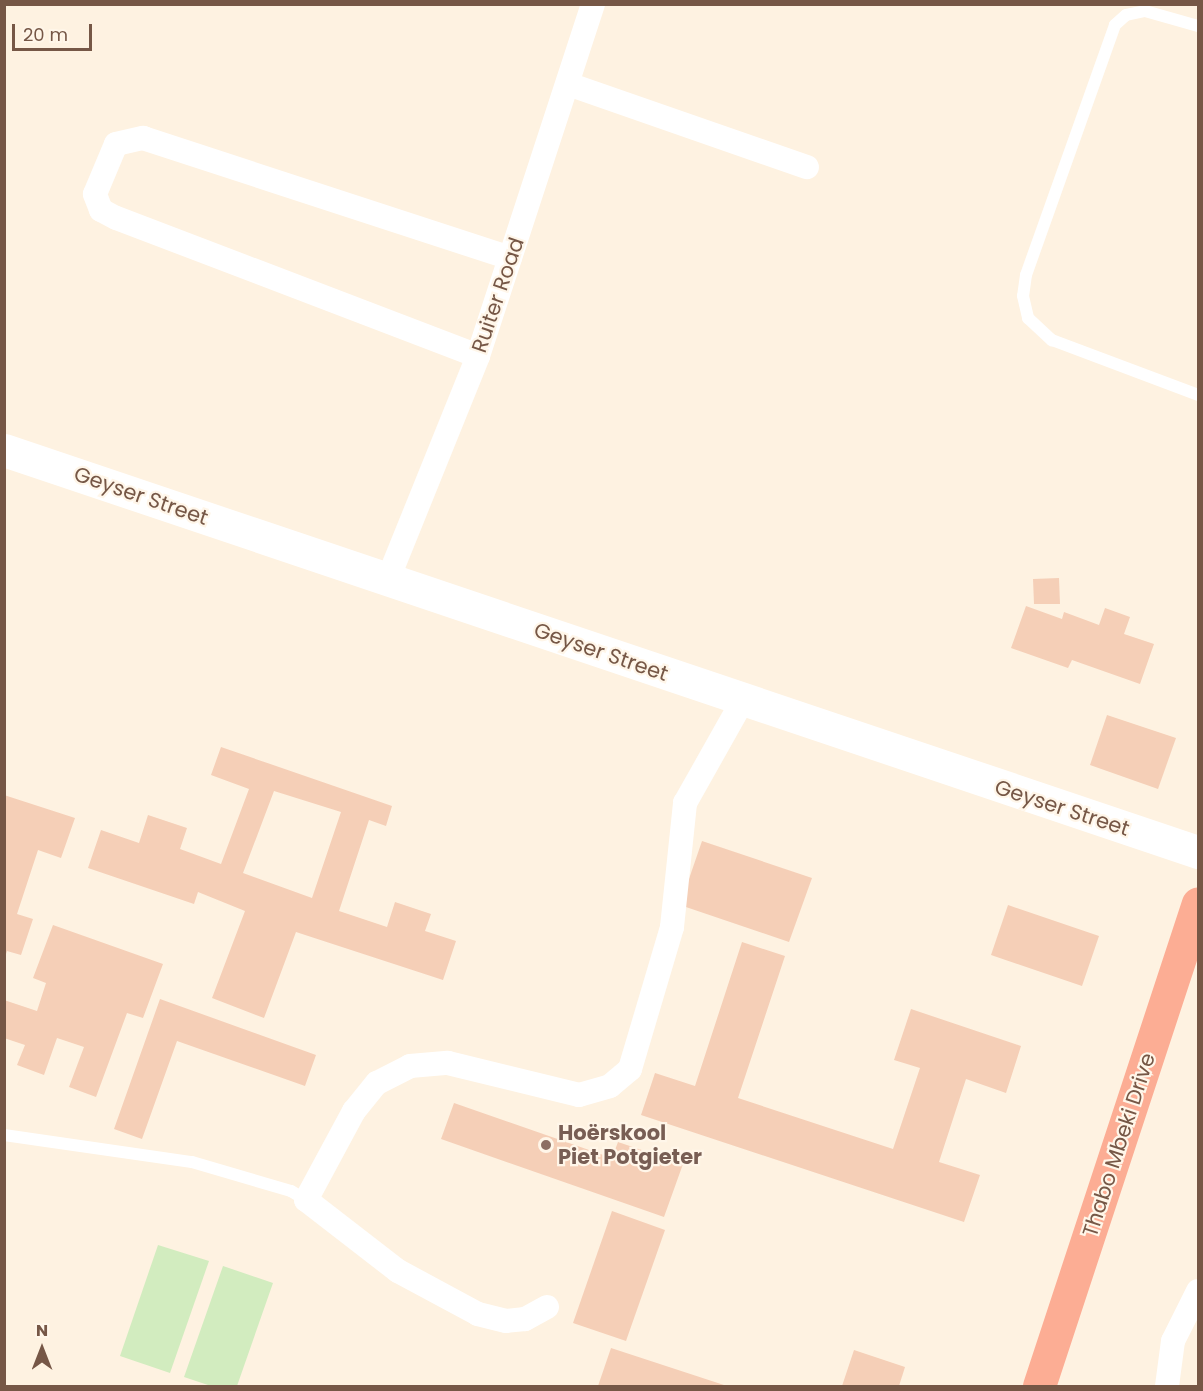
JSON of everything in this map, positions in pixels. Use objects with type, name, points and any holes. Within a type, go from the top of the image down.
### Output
[{"type":"highway","name":"Thabo Mbeki Drive","points":[[1039,1386],[1198,903]]},
{"type":"street","name":"Ruiter Road","points":[[388,579],[478,356],[593,4]]},
{"type":"street","points":[[568,84],[807,167]]},
{"type":"street","points":[[478,356],[116,219],[101,210],[95,194],[116,144],[143,138],[510,258]]},
{"type":"street","name":"Geyser Street","points":[[4,450],[1198,852]]},
{"type":"street","points":[[547,1307],[525,1319],[506,1321],[478,1314],[398,1271],[306,1200],[354,1111],[377,1083],[410,1066],[448,1063],[579,1095],[610,1086],[630,1069],[672,927],[685,803],[743,700]]},
{"type":"street","points":[[1167,1386],[1173,1341],[1198,1291]]},
{"type":"lane","points":[[1198,26],[1145,11],[1126,15],[1115,25],[1026,275],[1023,296],[1028,318],[1052,340],[1198,395]]},
{"type":"lane","points":[[4,1135],[192,1161],[291,1191],[306,1200]]},
{"type":"green space","points":[[158,1245],[209,1261],[170,1373],[120,1356]]},
{"type":"green space","points":[[223,1266],[273,1283],[237,1386],[211,1386],[184,1377]]},
{"type":"building","points":[[1059,578],[1060,604],[1034,604],[1033,579]]},
{"type":"building","points":[[1026,606],[1062,619],[1064,612],[1099,625],[1105,608],[1130,617],[1124,634],[1154,644],[1140,684],[1072,660],[1068,668],[1011,648]]},
{"type":"building","points":[[1107,715],[1176,738],[1158,789],[1090,765]]},
{"type":"building","points":[[221,747],[392,806],[386,826],[369,820],[339,911],[387,927],[395,902],[431,914],[425,931],[456,941],[443,980],[296,932],[264,1018],[212,998],[245,911],[198,892],[194,904],[88,868],[101,830],[139,843],[148,815],[187,828],[180,849],[221,864],[249,789],[211,775]],"holes":[[[274,791],[341,812],[312,898],[243,873]]]},
{"type":"building","points":[[4,795],[75,818],[61,858],[38,850],[17,914],[33,919],[21,955],[7,951],[5,957]]},
{"type":"building","points":[[702,841],[812,878],[789,942],[680,905]]},
{"type":"building","points":[[1008,905],[1099,936],[1082,986],[991,955]]},
{"type":"building","points":[[53,925],[163,964],[143,1018],[127,1013],[96,1097],[69,1087],[84,1047],[57,1038],[44,1075],[17,1065],[25,1045],[4,1038],[4,1000],[37,1011],[46,983],[33,978]]},
{"type":"building","points":[[742,942],[785,956],[738,1098],[893,1149],[920,1068],[894,1060],[911,1009],[1021,1046],[1006,1093],[966,1079],[939,1162],[980,1175],[964,1222],[641,1115],[655,1073],[695,1086]]},
{"type":"building","points":[[160,999],[316,1055],[305,1086],[177,1041],[142,1139],[114,1129]]},
{"type":"building","points":[[454,1103],[612,1158],[618,1142],[683,1164],[664,1217],[441,1139]]},
{"type":"building","points":[[612,1211],[665,1230],[626,1341],[573,1323]]},
{"type":"building","points":[[611,1348],[727,1386],[598,1386]]},
{"type":"building","points":[[854,1350],[905,1367],[899,1386],[842,1386]]},
{"type":"place","name":"Hoërskool Piet Potgieter","points":[[546,1145]]}]
